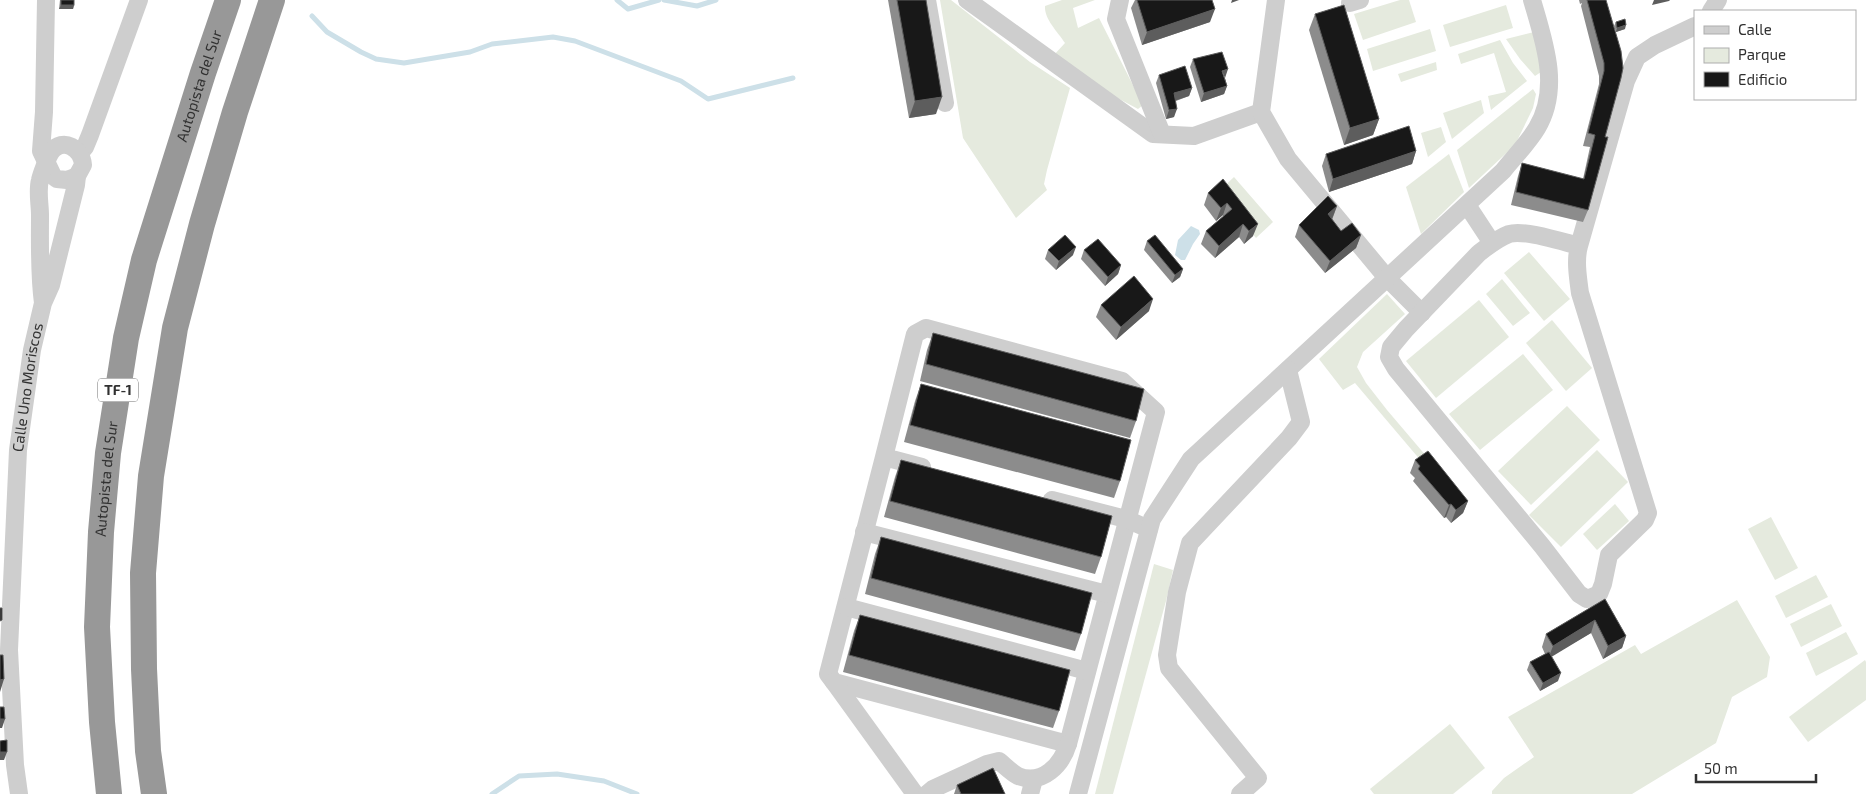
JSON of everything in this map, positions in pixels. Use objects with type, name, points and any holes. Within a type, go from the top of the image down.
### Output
[{"type":"highway","name":"Autopista del Sur","points":[[109,794],[102,722],[97,627],[101,532],[108,453],[126,338],[144,260],[228,0]]},
{"type":"highway","points":[[154,794],[148,750],[144,669],[143,573],[151,476],[175,328],[202,224],[263,25],[273,0]]},
{"type":"street","points":[[46,0],[44,112],[41,151],[50,172],[58,179],[67,180],[76,176]]},
{"type":"street","name":"Calle Uno Moriscos","points":[[19,794],[15,765],[9,650],[18,460],[32,350],[43,303],[51,285],[76,185],[76,176],[83,164],[80,153],[90,135],[139,0]]},
{"type":"street","points":[[927,0],[946,103]]},
{"type":"street","points":[[967,0],[1153,134],[1194,136],[1261,112]]},
{"type":"street","points":[[1120,0],[1116,19],[1162,134]]},
{"type":"street","points":[[1276,0],[1261,112],[1288,158],[1388,278],[1422,313]]},
{"type":"street","points":[[1078,794],[1152,519],[1191,459],[1503,171],[1537,128],[1546,106],[1549,80],[1547,54],[1532,0]]},
{"type":"street","points":[[1579,246],[1532,234],[1510,233],[1492,243],[1479,253],[1391,347],[1389,357],[1396,370],[1542,546],[1579,594],[1587,598],[1599,594],[1609,555],[1644,520],[1648,512],[1580,293],[1578,251],[1626,81],[1638,57],[1655,45],[1694,26]]},
{"type":"street","points":[[44,112],[51,137],[62,145],[72,146],[80,153]]},
{"type":"street","points":[[43,303],[41,285],[40,182],[51,152],[62,145]]},
{"type":"street","points":[[1467,205],[1492,243]]},
{"type":"street","points":[[915,794],[828,674],[915,334],[926,328],[1122,381],[1156,412],[1064,757],[1053,770],[1032,787],[999,761],[987,764],[932,789],[927,794]]},
{"type":"street","points":[[1240,794],[1258,778],[1169,668],[1167,654],[1177,592],[1190,543],[1289,438],[1301,422],[1288,370]]},
{"type":"street","points":[[902,387],[921,392]]},
{"type":"street","points":[[1126,445],[1145,450]]},
{"type":"street","points":[[884,457],[940,472]]},
{"type":"street","points":[[1033,496],[1126,520],[1149,529]]},
{"type":"street","points":[[864,532],[1107,594]]},
{"type":"street","points":[[846,607],[1087,671]]},
{"type":"street","points":[[834,682],[1068,744]]},
{"type":"green space","points":[[940,0],[951,0],[1030,62],[1070,88],[1047,170],[1044,184],[1047,190],[1016,218],[963,138]]},
{"type":"green space","points":[[1062,0],[1095,0],[1073,8],[1078,28],[1099,18],[1143,105],[1138,109],[1095,86],[1054,55],[1065,43],[1049,21],[1045,6]]},
{"type":"green space","points":[[1400,0],[1409,0],[1416,22],[1363,40],[1354,14]]},
{"type":"green space","points":[[1506,5],[1513,28],[1450,47],[1443,25]]},
{"type":"green space","points":[[1430,29],[1436,51],[1373,71],[1367,49]]},
{"type":"green space","points":[[1534,32],[1541,72],[1535,76],[1506,39]]},
{"type":"green space","points":[[1500,40],[1513,63],[1527,81],[1491,110],[1488,96],[1506,92],[1494,53],[1461,64],[1458,54]]},
{"type":"green space","points":[[1436,62],[1437,70],[1401,82],[1398,74]]},
{"type":"green space","points":[[1533,89],[1536,94],[1533,108],[1515,145],[1469,188],[1457,150]]},
{"type":"green space","points":[[1481,100],[1484,113],[1452,139],[1443,113]]},
{"type":"green space","points":[[1441,127],[1446,142],[1428,157],[1421,133]]},
{"type":"green space","points":[[1449,154],[1464,192],[1421,234],[1406,187]]},
{"type":"green space","points":[[1234,177],[1273,222],[1256,238],[1218,192]]},
{"type":"green space","points":[[1529,252],[1570,299],[1544,321],[1504,273]]},
{"type":"green space","points":[[1502,279],[1530,313],[1513,326],[1486,294]]},
{"type":"green space","points":[[1387,294],[1405,314],[1363,352],[1357,367],[1366,383],[1387,410],[1427,457],[1422,462],[1355,383],[1343,390],[1319,359]]},
{"type":"green space","points":[[1479,300],[1509,337],[1436,398],[1406,361]]},
{"type":"green space","points":[[1552,320],[1592,368],[1566,391],[1526,343]]},
{"type":"green space","points":[[1523,354],[1553,390],[1480,450],[1449,414]]},
{"type":"green space","points":[[1567,406],[1600,440],[1531,505],[1498,471]]},
{"type":"green space","points":[[1597,450],[1628,482],[1561,547],[1529,515]]},
{"type":"green space","points":[[1615,504],[1629,521],[1597,550],[1583,534]]},
{"type":"green space","points":[[1771,517],[1798,568],[1775,580],[1748,529]]},
{"type":"green space","points":[[1154,564],[1173,570],[1166,601],[1113,794],[1095,794]]},
{"type":"green space","points":[[1816,575],[1828,597],[1786,618],[1775,596]]},
{"type":"green space","points":[[1737,600],[1770,657],[1767,677],[1732,697],[1716,743],[1632,794],[1492,794],[1492,791],[1504,778],[1534,757],[1508,717],[1635,645],[1641,654]]},
{"type":"green space","points":[[1831,604],[1842,626],[1801,647],[1790,624]]},
{"type":"green space","points":[[1846,632],[1858,654],[1816,676],[1806,653]]},
{"type":"green space","points":[[1865,660],[1866,700],[1808,742],[1789,717]]},
{"type":"green space","points":[[1450,724],[1485,768],[1453,794],[1374,794],[1370,789]]},
{"type":"shaded area","points":[[1191,226],[1199,230],[1200,234],[1185,260],[1181,260],[1175,255],[1178,240]]},
{"type":"building","points":[[61,0],[74,0],[74,5],[61,5]]},
{"type":"building","points":[[897,0],[926,0],[942,97],[915,101]]},
{"type":"building","points":[[1137,0],[1212,0],[1215,9],[1147,32]]},
{"type":"building","points":[[1587,0],[1606,0],[1621,51],[1623,68],[1605,137],[1608,137],[1588,210],[1516,192],[1522,163],[1584,179],[1595,135],[1588,133],[1604,71],[1604,63]]},
{"type":"building","points":[[1344,5],[1379,119],[1350,128],[1315,14]]},
{"type":"building","points":[[1625,19],[1626,25],[1617,28],[1616,22]]},
{"type":"building","points":[[1222,52],[1228,69],[1222,71],[1227,86],[1204,93],[1193,59]]},
{"type":"building","points":[[1185,66],[1192,88],[1174,93],[1177,109],[1169,110],[1159,75]]},
{"type":"building","points":[[1409,126],[1416,151],[1333,179],[1326,154]]},
{"type":"building","points":[[1223,179],[1258,224],[1249,231],[1243,224],[1219,246],[1206,231],[1232,209],[1227,203],[1221,208],[1208,193]]},
{"type":"building","points":[[1328,196],[1337,206],[1328,214],[1341,231],[1352,223],[1361,235],[1330,261],[1299,225]]},
{"type":"building","points":[[1065,235],[1076,247],[1059,261],[1048,250]]},
{"type":"building","points":[[1155,235],[1183,269],[1175,275],[1147,241]]},
{"type":"building","points":[[1098,239],[1121,265],[1108,277],[1084,250]]},
{"type":"building","points":[[1134,276],[1153,299],[1121,327],[1101,305]]},
{"type":"building","points":[[933,333],[1144,389],[1136,421],[926,364]]},
{"type":"building","points":[[921,384],[1131,440],[1120,481],[910,425]]},
{"type":"building","points":[[1428,451],[1468,501],[1456,510],[1451,504],[1449,505],[1418,469],[1420,466],[1415,460]]},
{"type":"building","points":[[901,460],[1112,516],[1101,557],[890,501]]},
{"type":"building","points":[[881,537],[1092,593],[1081,634],[871,578]]},
{"type":"building","points":[[1605,599],[1626,636],[1608,646],[1595,620],[1553,646],[1546,634]]},
{"type":"building","points":[[0,608],[2,608],[2,620],[0,621]]},
{"type":"building","points":[[860,615],[1070,670],[1059,711],[849,655]]},
{"type":"building","points":[[1549,652],[1561,673],[1543,683],[1530,662]]},
{"type":"building","points":[[0,655],[3,655],[4,679],[0,680]]},
{"type":"building","points":[[0,707],[4,707],[5,719],[0,719]]},
{"type":"building","points":[[7,740],[7,752],[0,752],[0,741]]},
{"type":"building","points":[[993,768],[1005,794],[961,794],[957,785]]},
{"type":"waterway","points":[[617,0],[628,9],[659,0]]},
{"type":"waterway","points":[[664,0],[697,6],[716,0]]},
{"type":"waterway","points":[[312,16],[327,32],[361,52],[376,59],[404,63],[470,52],[492,44],[553,37],[575,41],[681,81],[708,99],[793,78]]},
{"type":"waterway","points":[[492,794],[519,776],[557,774],[604,781],[637,794]]}]
